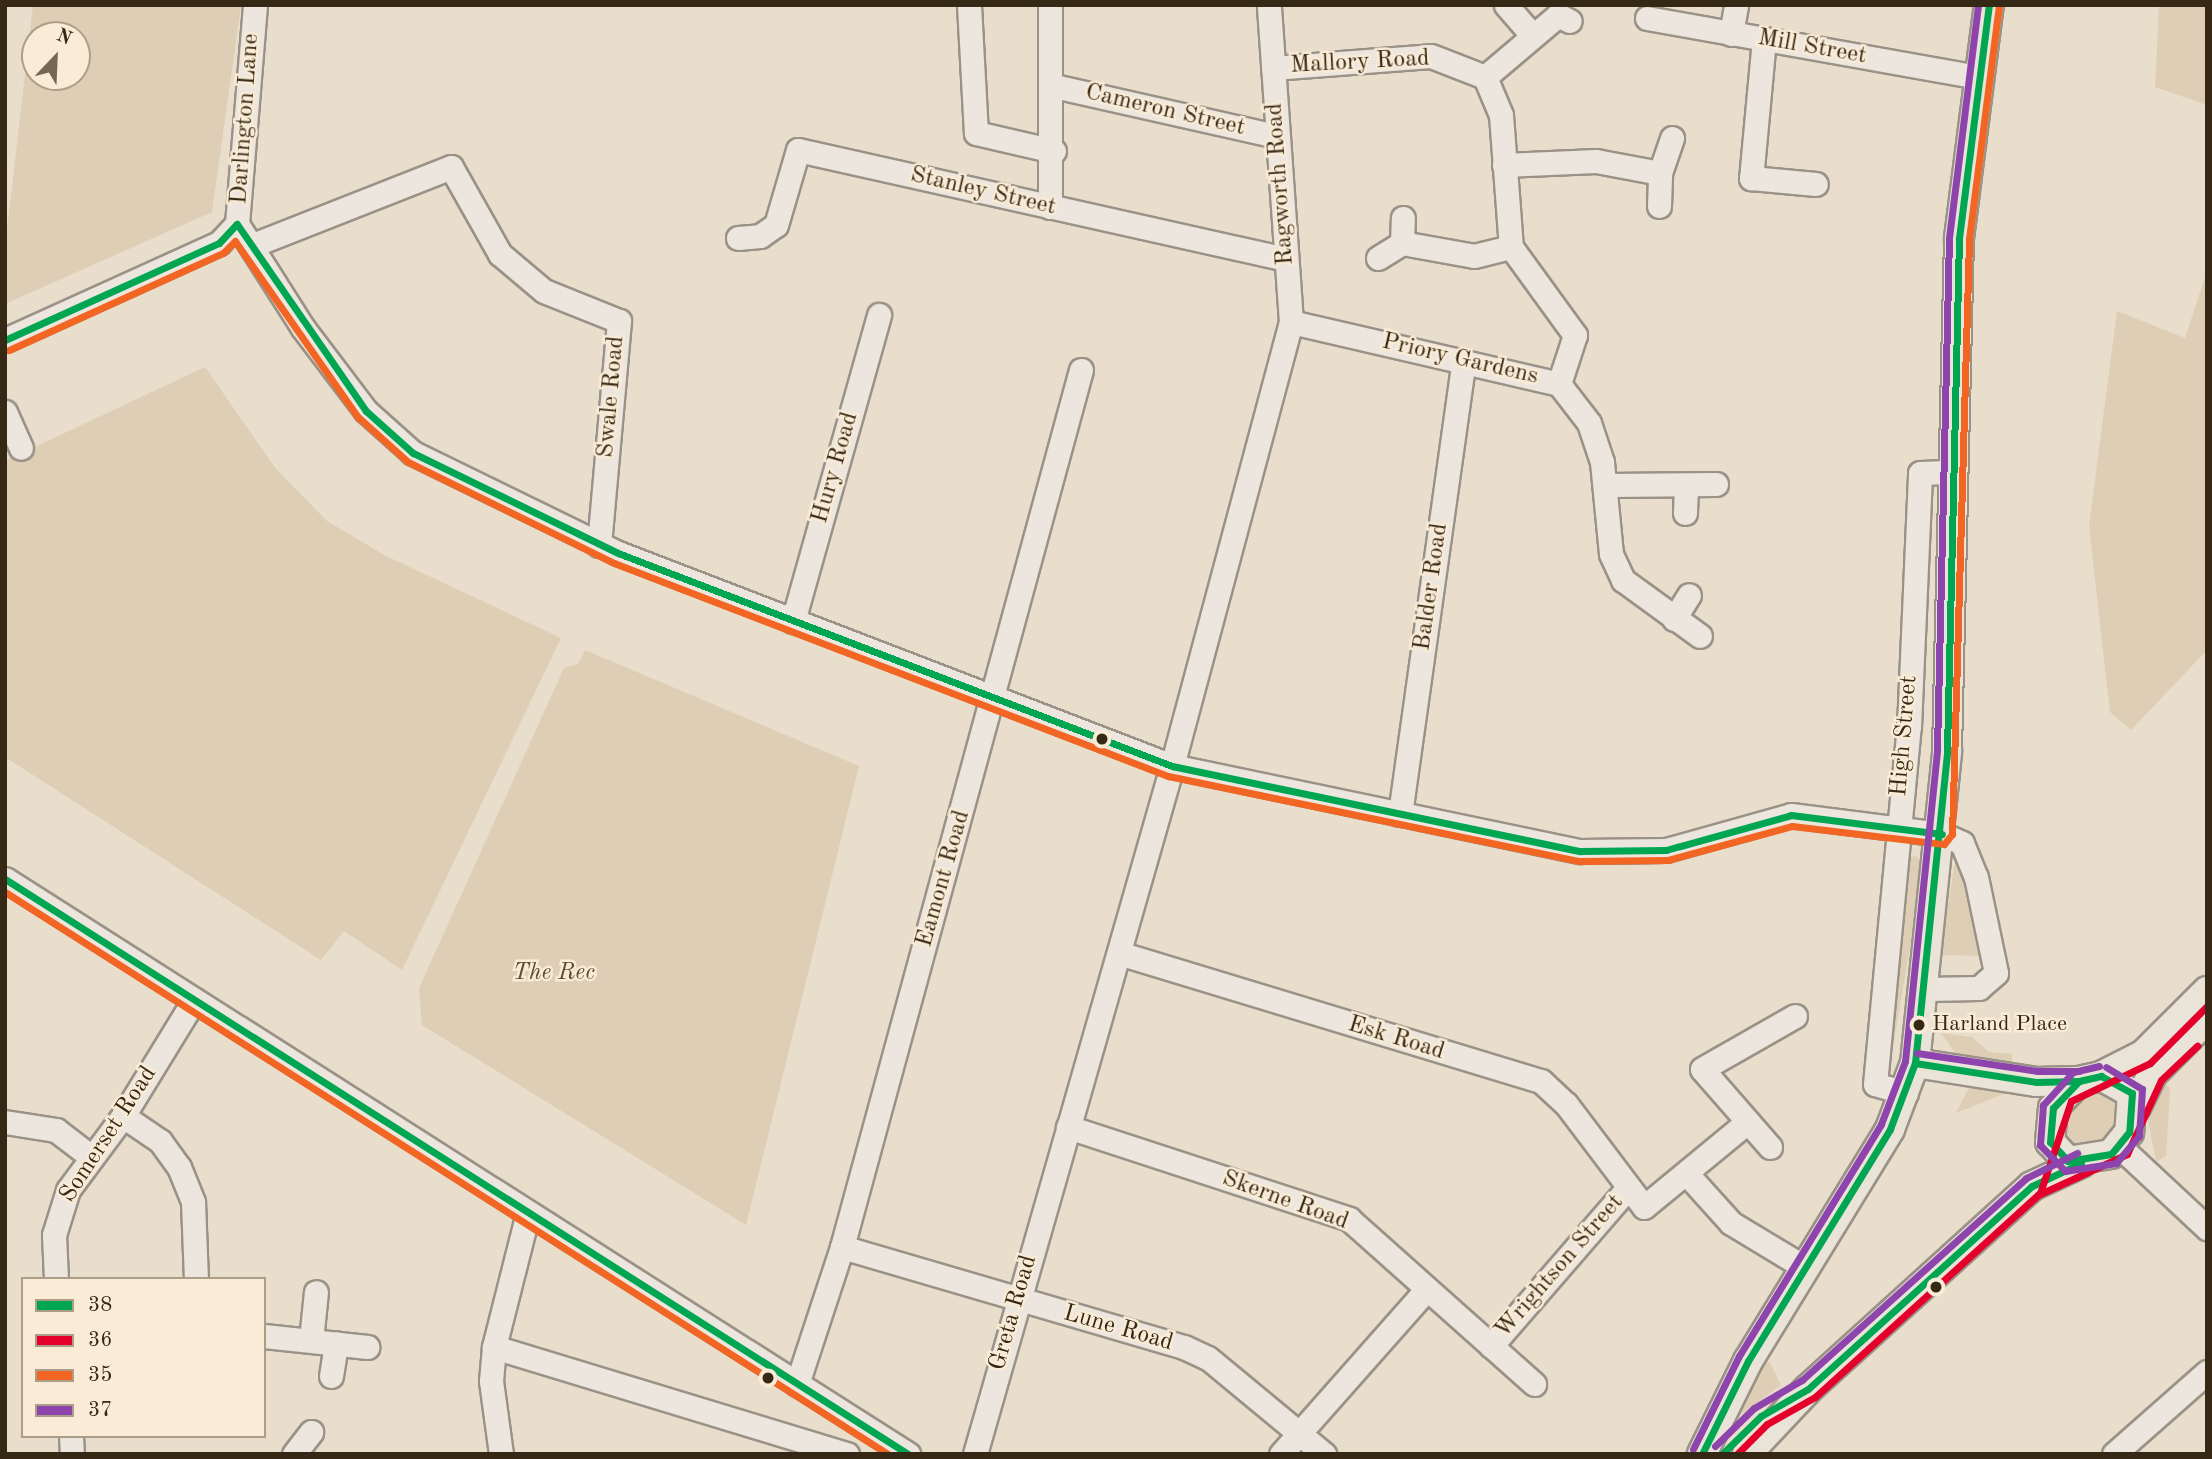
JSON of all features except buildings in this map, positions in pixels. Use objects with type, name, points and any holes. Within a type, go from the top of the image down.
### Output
[{"type":"main road","name":"High Street","points":[[1804,1267],[1906,1093],[1915,1063],[1942,834],[1955,472],[1959,238],[1989,5]]},
{"type":"main road","points":[[2053,1108],[2090,1079],[2144,1054],[2207,991]]},
{"type":"main road","points":[[1747,1454],[1808,1389],[2032,1186],[2120,1147],[2152,1074],[2207,1019]]},
{"type":"main road","points":[[1915,1063],[2036,1082],[2090,1079],[2126,1086],[2136,1107]]},
{"type":"main road","points":[[2032,1186],[2050,1142],[2053,1108],[2036,1082]]},
{"type":"main road","points":[[2050,1142],[2058,1155],[2081,1163]]},
{"type":"main road","points":[[1702,1454],[1804,1267]]},
{"type":"main road","points":[[1722,1454],[1761,1416],[1808,1389]]},
{"type":"street","name":"Darlington Lane","points":[[5,340],[219,243],[237,224],[255,5]]},
{"type":"street","points":[[969,5],[965,132],[1054,151]]},
{"type":"street","points":[[1050,5],[1054,86],[1054,151],[1050,207]]},
{"type":"street","name":"Ragworth Road","points":[[1269,5],[1291,322]]},
{"type":"street","points":[[1506,5],[1531,34]]},
{"type":"street","points":[[1731,34],[1736,5]]},
{"type":"street","points":[[1559,384],[1575,335],[1511,247],[1498,99],[1485,78],[1531,34],[1558,15],[1570,21]]},
{"type":"street","name":"Mill Street","points":[[1647,18],[1978,77]]},
{"type":"street","points":[[1764,39],[1751,178],[1816,184]]},
{"type":"street","name":"Mallory Road","points":[[1273,68],[1431,56],[1485,78]]},
{"type":"street","name":"Cameron Street","points":[[1054,86],[1276,136]]},
{"type":"street","points":[[1660,206],[1660,173],[1672,138]]},
{"type":"street","name":"Stanley Street","points":[[736,238],[776,225],[798,150],[1286,259]]},
{"type":"street","points":[[1504,165],[1596,161],[1660,173]]},
{"type":"street","name":"Swale Road","points":[[253,245],[451,167],[500,254],[544,291],[619,321],[599,545]]},
{"type":"street","points":[[1402,243],[1403,218]]},
{"type":"street","points":[[237,224],[253,245],[303,328],[358,401],[413,453],[599,545],[1172,766],[1580,852],[1629,854],[1696,844],[1791,815],[1942,834],[1971,855],[1996,973],[1979,988],[1925,989]]},
{"type":"street","points":[[1378,258],[1402,243],[1474,256],[1511,247]]},
{"type":"street","name":"Hury Road","points":[[793,621],[879,316]]},
{"type":"street","name":"Priory Gardens","points":[[1291,322],[1559,384],[1589,423],[1608,485],[1611,554],[1623,580],[1700,636]]},
{"type":"street","name":"Greta Road","points":[[975,1454],[1172,766],[1291,322]]},
{"type":"street","name":"Balder Road","points":[[1400,814],[1464,360]]},
{"type":"street","name":"Eamont Road","points":[[797,1384],[842,1247],[995,698],[1082,370]]},
{"type":"street","points":[[5,412],[22,448]]},
{"type":"street","name":"High Street","points":[[1906,1093],[1875,1083],[1897,828],[1909,727],[1920,473],[1955,472]]},
{"type":"street","points":[[1608,485],[1716,484]]},
{"type":"street","points":[[1685,513],[1686,486]]},
{"type":"street","points":[[1674,619],[1689,595]]},
{"type":"street","points":[[5,879],[797,1384],[875,1445],[908,1454]]},
{"type":"street","name":"Esk Road","points":[[1119,953],[1541,1081],[1566,1104],[1644,1207],[1686,1173]]},
{"type":"street","name":"Somerset Road","points":[[56,1277],[59,1211],[90,1156],[123,1116],[194,1000]]},
{"type":"street","points":[[1770,1147],[1702,1069],[1795,1016]]},
{"type":"street","points":[[123,1116],[160,1141],[179,1167],[193,1202],[196,1277]]},
{"type":"street","points":[[5,1122],[56,1130],[90,1156]]},
{"type":"street","points":[[1747,1122],[1686,1173],[1731,1223],[1804,1267]]},
{"type":"street","name":"Skerne Road","points":[[1068,1127],[1349,1219],[1534,1384]]},
{"type":"street","points":[[2120,1147],[2207,1228]]},
{"type":"street","name":"Wrightson Street","points":[[1491,1346],[1628,1188]]},
{"type":"street","points":[[501,1454],[491,1381],[494,1347],[528,1213]]},
{"type":"street","name":"Lune Road","points":[[842,1247],[1208,1358],[1324,1454]]},
{"type":"street","points":[[1281,1454],[1427,1289]]},
{"type":"street","points":[[311,1340],[316,1293]]},
{"type":"street","points":[[266,1336],[368,1347]]},
{"type":"street","points":[[331,1376],[336,1343]]},
{"type":"street","points":[[494,1347],[847,1454]]},
{"type":"street","points":[[2114,1454],[2207,1372]]},
{"type":"street","points":[[294,1454],[311,1432]]},
{"type":"green space","points":[[33,5],[241,5],[212,212],[5,304],[5,247],[23,91],[91,91],[91,21],[31,21]]},
{"type":"green space","points":[[2159,5],[2207,5],[2207,105],[2155,87]]},
{"type":"green space","points":[[2207,271],[2207,650],[2131,730],[2110,712],[2089,526],[2117,311],[2185,338]]},
{"type":"green space","points":[[205,367],[276,469],[327,521],[386,556],[561,638],[402,970],[344,931],[321,960],[5,757],[5,461]]},
{"type":"green space","name":"The Rec","points":[[585,650],[859,766],[746,1225],[422,1025],[419,988],[564,668],[578,664]]},
{"type":"green space","points":[[1957,849],[1984,956],[1940,955]]},
{"type":"green space","points":[[1916,856],[1924,865],[1889,1071],[1881,1069],[1900,859]]},
{"type":"green space","points":[[1941,1033],[1972,1037],[1989,1052],[2012,1054],[2012,1064],[1956,1054]]},
{"type":"green space","points":[[2160,1079],[2170,1088],[2166,1156],[2156,1162],[2146,1109]]},
{"type":"green space","points":[[1969,1087],[2014,1090],[1956,1113]]},
{"type":"green space","points":[[2095,1089],[2116,1094],[2122,1113],[2110,1139],[2078,1153],[2060,1137],[2065,1110]]},
{"type":"green space","points":[[1761,1360],[1770,1363],[1781,1385],[1733,1421]]},
{"type":"transit line","name":"37","points":[[1693,1449],[1739,1356],[1881,1124],[1905,1061],[1937,750],[1949,238],[1978,5]]},
{"type":"transit line","name":"38","points":[[1702,1454],[1748,1361],[1890,1129],[1915,1063],[1947,751],[1959,238],[1989,5]]},
{"type":"transit line","name":"35","points":[[9,350],[223,253],[235,241],[358,417],[408,462],[614,563],[1168,776],[1579,861],[1668,860],[1792,826],[1944,844],[1952,834],[1969,239],[1999,6]]},
{"type":"transit line","name":"38","points":[[237,224],[366,411],[413,453],[618,553],[1172,766],[1580,851],[1666,850],[1791,815],[1942,834]]},
{"type":"transit line","name":"38","points":[[5,340],[219,243],[237,224]]},
{"type":"transit line","name":"38","points":[[5,879],[908,1454]]},
{"type":"transit line","name":"35","points":[[5,892],[888,1454]]},
{"type":"transit line","name":"36","points":[[1737,1454],[1767,1424],[1815,1397],[2040,1193],[2071,1101],[2150,1063],[2207,1006]]},
{"type":"transit line","name":"36","points":[[2018,1213],[2038,1195],[2127,1154],[2161,1080],[2197,1046]]},
{"type":"transit line","name":"37","points":[[1917,1053],[2037,1071],[2079,1071]]},
{"type":"transit line","name":"38","points":[[1915,1063],[2036,1082],[2079,1081]]},
{"type":"transit line","name":"37","points":[[2099,1066],[2073,1072],[2043,1105],[2040,1145],[2065,1171],[2116,1163],[2139,1136],[2142,1089],[2106,1067]]},
{"type":"transit line","name":"38","points":[[2101,1076],[2132,1093],[2129,1132],[2111,1154],[2068,1161],[2050,1142],[2053,1108],[2079,1081],[2101,1076]]},
{"type":"transit line","name":"37","points":[[1715,1446],[1754,1408],[1802,1380],[2026,1178],[2077,1153]]},
{"type":"transit line","name":"38","points":[[1722,1454],[1761,1416],[1808,1389],[2032,1186],[2081,1163]]},
{"type":"place","name":"Harland Place","points":[[1919,1025]]}]
